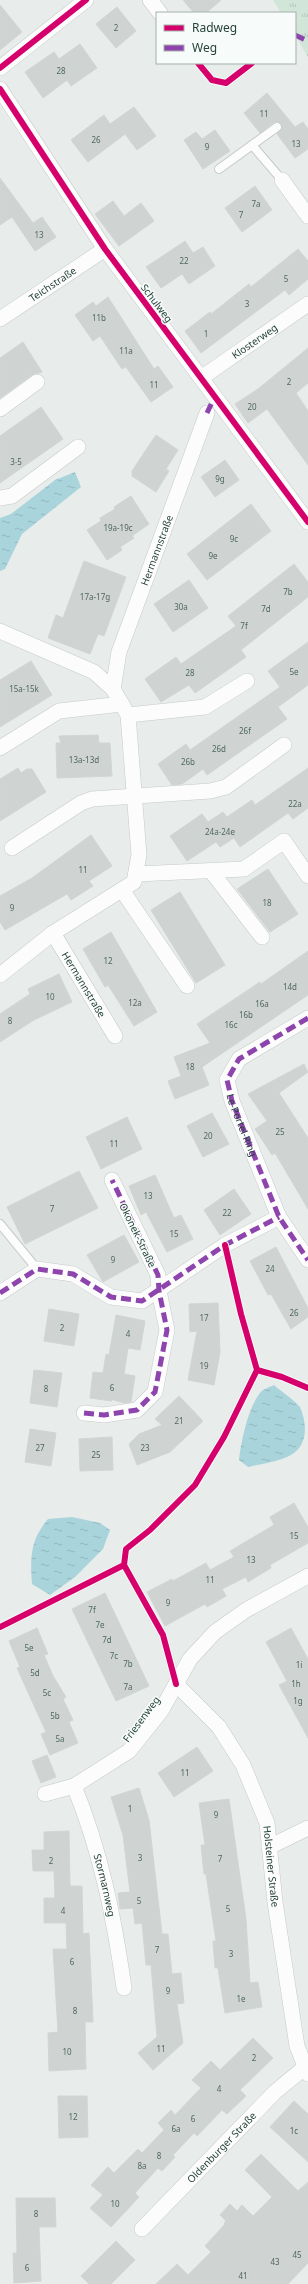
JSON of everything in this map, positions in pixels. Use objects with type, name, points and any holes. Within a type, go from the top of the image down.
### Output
[{"type":"street","points":[[0,68],[86,0]]},
{"type":"street","points":[[150,0],[159,12]]},
{"type":"street","name":"Schulweg","points":[[0,89],[105,249],[308,522]]},
{"type":"street","points":[[282,180],[308,216]]},
{"type":"street","name":"Teichstraße","points":[[0,319],[105,249]]},
{"type":"street","name":"Klosterweg","points":[[201,378],[308,304]]},
{"type":"street","points":[[0,409],[37,382]]},
{"type":"street","name":"Hermannstraße","points":[[113,689],[119,652],[207,413]]},
{"type":"street","points":[[0,498],[12,496],[78,447]]},
{"type":"street","points":[[0,631],[94,672],[113,689],[125,710],[136,796],[139,854],[134,882],[53,933],[0,975]]},
{"type":"street","points":[[0,748],[59,711],[205,707],[247,681]]},
{"type":"street","points":[[12,848],[81,803],[92,799],[210,791],[226,787],[284,746]]},
{"type":"street","points":[[136,874],[244,869],[284,841],[308,876]]},
{"type":"street","points":[[211,871],[262,937]]},
{"type":"street","points":[[122,890],[187,986]]},
{"type":"street","name":"Hermannstraße","points":[[53,933],[115,1036]]},
{"type":"street","name":"Le-Portel-Ring","points":[[308,1018],[239,1059],[227,1080],[232,1101],[279,1217],[308,1260]]},
{"type":"street","name":"Okonek-Straße","points":[[84,1413],[104,1415],[137,1410],[155,1392],[167,1330],[159,1291],[158,1276],[112,1180]]},
{"type":"street","points":[[0,1293],[37,1269],[73,1274],[111,1297],[142,1301],[159,1291],[225,1245],[279,1217]]},
{"type":"street","name":"Friesenweg","points":[[45,1794],[74,1786],[129,1751],[161,1711],[190,1660],[215,1632],[246,1610],[308,1576]]},
{"type":"street","name":"Holsteiner Straße","points":[[176,1684],[219,1727],[243,1765],[267,1823],[269,1848],[297,2046],[306,2071]]},
{"type":"street","name":"Stormarnweg","points":[[74,1786],[90,1824],[115,1920],[124,1988]]},
{"type":"street","points":[[269,1848],[308,1828]]},
{"type":"street","name":"Oldenburger Straße","points":[[142,2229],[275,2092],[306,2071]]},
{"type":"lane","points":[[219,168],[277,126]]},
{"type":"lane","points":[[252,145],[282,180]]},
{"type":"lane","points":[[0,1224],[37,1269]]},
{"type":"green space","points":[[273,0],[308,0],[308,57],[296,37],[296,12],[280,12]]},
{"type":"water","points":[[75,472],[81,487],[22,534],[5,569],[0,571],[0,518],[11,514],[55,480]]},
{"type":"water","points":[[274,1385],[300,1407],[303,1414],[305,1429],[304,1436],[299,1448],[287,1457],[273,1462],[248,1467],[239,1460],[243,1434],[256,1399],[265,1389]]},
{"type":"water","points":[[72,1517],[100,1523],[110,1530],[103,1549],[75,1577],[50,1595],[32,1584],[31,1558],[34,1542],[48,1519]]},
{"type":"building","points":[[183,0],[221,0],[207,12],[193,12]]},
{"type":"building","points":[[0,5],[22,32],[0,50]]},
{"type":"building","points":[[117,7],[136,31],[116,48],[96,24]]},
{"type":"building","points":[[80,44],[97,68],[71,86],[67,80],[43,98],[25,72],[54,52],[59,59]]},
{"type":"building","points":[[267,93],[295,127],[303,122],[308,129],[308,149],[295,158],[277,134],[282,129],[281,123],[274,122],[260,133],[244,113]]},
{"type":"building","points":[[134,107],[156,136],[137,150],[125,134],[88,162],[71,140],[104,115],[110,124]]},
{"type":"building","points":[[215,130],[230,151],[203,169],[184,140],[196,132],[202,139]]},
{"type":"building","points":[[0,178],[33,223],[42,217],[56,237],[35,251],[12,217],[0,225]]},
{"type":"building","points":[[255,186],[272,210],[242,232],[225,208]]},
{"type":"building","points":[[113,201],[124,216],[141,203],[154,221],[119,246],[95,214]]},
{"type":"building","points":[[185,241],[193,253],[203,247],[215,266],[189,284],[182,274],[161,288],[146,267]]},
{"type":"building","points":[[298,249],[308,261],[308,279],[289,295],[285,290],[201,353],[185,331],[210,312],[211,314],[249,284],[251,287]]},
{"type":"building","points":[[108,297],[154,369],[158,366],[173,387],[151,402],[126,367],[122,369],[100,336],[93,341],[75,315],[93,302],[96,306]]},
{"type":"building","points":[[23,342],[42,372],[32,375],[0,398],[0,358]]},
{"type":"building","points":[[308,348],[308,383],[296,393],[308,411],[308,465],[267,409],[248,423],[235,404],[258,389]]},
{"type":"building","points":[[41,407],[63,439],[0,483],[0,436]]},
{"type":"building","points":[[156,435],[178,450],[166,469],[169,471],[156,492],[132,476],[132,471]]},
{"type":"building","points":[[225,460],[239,480],[215,497],[201,477]]},
{"type":"building","points":[[131,496],[149,524],[132,536],[134,538],[120,547],[122,550],[107,560],[87,530],[101,521],[100,518],[115,509],[114,507]]},
{"type":"building","points":[[251,504],[271,531],[207,580],[187,554]]},
{"type":"building","points":[[84,561],[126,577],[104,636],[98,634],[90,654],[48,638],[56,615],[63,618]]},
{"type":"building","points":[[294,564],[308,582],[308,597],[241,650],[246,657],[195,693],[189,685],[161,702],[145,679],[176,657],[181,664],[236,626],[228,616]]},
{"type":"building","points":[[189,580],[208,608],[173,632],[154,604]]},
{"type":"building","points":[[308,642],[308,685],[278,707],[287,719],[207,775],[203,769],[182,784],[172,785],[158,764],[186,744],[190,750],[280,687],[268,671]]},
{"type":"building","points":[[31,661],[52,695],[0,727],[0,680]]},
{"type":"building","points":[[98,735],[99,743],[110,743],[112,776],[57,778],[56,743],[61,743],[59,736]]},
{"type":"building","points":[[18,768],[21,773],[27,769],[32,769],[46,792],[0,821],[0,779]]},
{"type":"building","points":[[308,768],[308,808],[293,819],[288,813],[240,847],[234,838],[220,847],[216,842],[187,861],[170,836],[202,814],[208,822],[223,812],[227,817],[252,800],[255,805]]},
{"type":"building","points":[[91,835],[112,866],[89,881],[93,886],[71,900],[67,894],[5,930],[0,922],[0,896],[32,878]]},
{"type":"building","points":[[268,869],[298,914],[270,932],[237,889]]},
{"type":"building","points":[[180,892],[225,965],[196,983],[151,910]]},
{"type":"building","points":[[111,932],[157,1012],[134,1026],[108,985],[105,987],[83,949]]},
{"type":"building","points":[[308,951],[308,995],[202,1067],[209,1085],[175,1099],[168,1081],[181,1076],[174,1057],[210,1043],[197,1024],[260,982],[261,984]]},
{"type":"building","points":[[59,974],[72,1002],[34,1020],[0,1042],[0,1014],[30,994],[28,989]]},
{"type":"building","points":[[304,1064],[308,1072],[279,1093],[308,1138],[308,1209],[275,1153],[272,1155],[255,1129],[267,1121],[248,1094]]},
{"type":"building","points":[[212,1113],[229,1144],[203,1157],[187,1126]]},
{"type":"building","points":[[127,1117],[142,1149],[101,1169],[86,1137]]},
{"type":"building","points":[[79,1171],[98,1208],[25,1244],[7,1207]]},
{"type":"building","points":[[155,1175],[174,1218],[181,1215],[193,1239],[167,1252],[146,1212],[141,1215],[129,1186]]},
{"type":"building","points":[[234,1189],[251,1214],[220,1235],[204,1210]]},
{"type":"building","points":[[124,1235],[139,1262],[103,1282],[87,1255]]},
{"type":"building","points":[[276,1247],[308,1308],[308,1317],[291,1329],[271,1294],[268,1295],[250,1261]]},
{"type":"building","points":[[218,1303],[220,1352],[214,1385],[188,1380],[197,1331],[190,1332],[189,1304]]},
{"type":"building","points":[[49,1309],[79,1314],[74,1346],[44,1341]]},
{"type":"building","points":[[116,1315],[145,1321],[140,1350],[128,1348],[124,1374],[135,1376],[131,1402],[124,1403],[111,1399],[112,1401],[90,1398],[93,1372],[103,1373],[106,1354],[109,1355]]},
{"type":"building","points":[[34,1370],[62,1373],[57,1407],[30,1403]]},
{"type":"building","points":[[179,1396],[203,1421],[170,1452],[137,1465],[129,1444],[139,1434],[162,1425],[155,1419]]},
{"type":"building","points":[[30,1429],[56,1433],[51,1466],[25,1462]]},
{"type":"building","points":[[112,1437],[113,1470],[80,1471],[79,1439]]},
{"type":"building","points":[[294,1503],[308,1527],[308,1543],[270,1565],[271,1568],[248,1582],[246,1577],[222,1589],[226,1596],[207,1607],[205,1604],[165,1626],[147,1592],[172,1579],[173,1581],[206,1563],[210,1570],[234,1557],[230,1551],[274,1525],[270,1517]]},
{"type":"building","points":[[105,1593],[149,1686],[116,1701],[72,1609]]},
{"type":"building","points":[[37,1628],[48,1654],[44,1655],[53,1676],[66,1697],[63,1699],[73,1720],[69,1722],[78,1743],[50,1755],[41,1734],[46,1732],[17,1668],[20,1667],[9,1641]]},
{"type":"building","points":[[291,1628],[308,1659],[308,1738],[279,1685],[287,1681],[266,1642]]},
{"type":"building","points":[[197,1747],[213,1771],[174,1797],[158,1773]]},
{"type":"building","points":[[47,1755],[56,1777],[41,1783],[32,1761]]},
{"type":"building","points":[[139,1788],[149,1820],[162,1934],[168,1934],[172,1974],[181,1973],[184,2003],[177,2004],[183,2043],[153,2070],[138,2053],[157,2037],[151,1965],[146,1965],[142,1923],[135,1924],[133,1908],[120,1909],[118,1893],[130,1892],[123,1835],[111,1797]]},
{"type":"building","points":[[229,1799],[246,1919],[250,1983],[258,1982],[262,2007],[225,2013],[218,1968],[215,1968],[213,1941],[216,1941],[206,1874],[204,1874],[201,1845],[205,1845],[199,1803]]},
{"type":"building","points":[[69,1831],[70,1886],[82,1886],[83,1934],[89,1933],[93,2022],[85,2022],[86,2069],[49,2071],[48,2033],[58,2032],[53,1949],[67,1949],[66,1923],[44,1923],[44,1898],[55,1898],[54,1871],[33,1871],[32,1850],[44,1850],[44,1832]]},
{"type":"building","points":[[253,2038],[273,2058],[240,2090],[246,2096],[227,2114],[222,2110],[197,2136],[194,2133],[173,2155],[175,2157],[162,2171],[158,2168],[135,2193],[139,2197],[111,2227],[90,2208],[103,2195],[91,2185],[108,2167],[114,2173],[138,2149],[142,2153],[164,2130],[158,2123],[171,2110],[175,2115],[201,2088],[192,2080],[211,2061],[220,2070]]},
{"type":"building","points":[[58,2096],[87,2096],[88,2137],[59,2138]]},
{"type":"building","points":[[294,2101],[308,2114],[308,2162],[270,2127]]},
{"type":"building","points":[[261,2154],[298,2191],[308,2182],[308,2263],[288,2284],[156,2284],[177,2264],[188,2275],[211,2252],[205,2246],[225,2224],[224,2223],[226,2221],[220,2215],[230,2204],[237,2211],[242,2205],[253,2216],[272,2197],[245,2170]]},
{"type":"building","points":[[16,2198],[55,2198],[56,2227],[39,2227],[41,2281],[14,2283],[13,2253],[17,2253]]},
{"type":"building","points":[[116,2241],[135,2260],[111,2284],[89,2284],[81,2276]]},
{"type":"marked path","points":[[296,35],[308,41]]},
{"type":"marked path","points":[[207,413],[214,398]]},
{"type":"marked path","points":[[308,1018],[239,1059],[227,1080],[232,1101],[279,1217],[308,1260]]},
{"type":"marked path","points":[[84,1413],[104,1415],[137,1410],[155,1392],[167,1330],[159,1291],[158,1275],[112,1180]]},
{"type":"marked path","points":[[0,1293],[37,1269],[73,1274],[111,1297],[142,1301],[225,1245],[279,1217]]},
{"type":"cycle path","points":[[0,68],[86,0]]},
{"type":"cycle path","points":[[199,64],[212,80],[226,83],[251,64]]},
{"type":"cycle path","points":[[0,89],[105,249],[308,522]]},
{"type":"cycle path","points":[[0,1627],[124,1565],[126,1549],[150,1530],[195,1485],[224,1437],[257,1370],[241,1314],[225,1245]]},
{"type":"cycle path","points":[[257,1370],[282,1377],[308,1388]]},
{"type":"cycle path","points":[[124,1565],[163,1635],[176,1684]]}]
